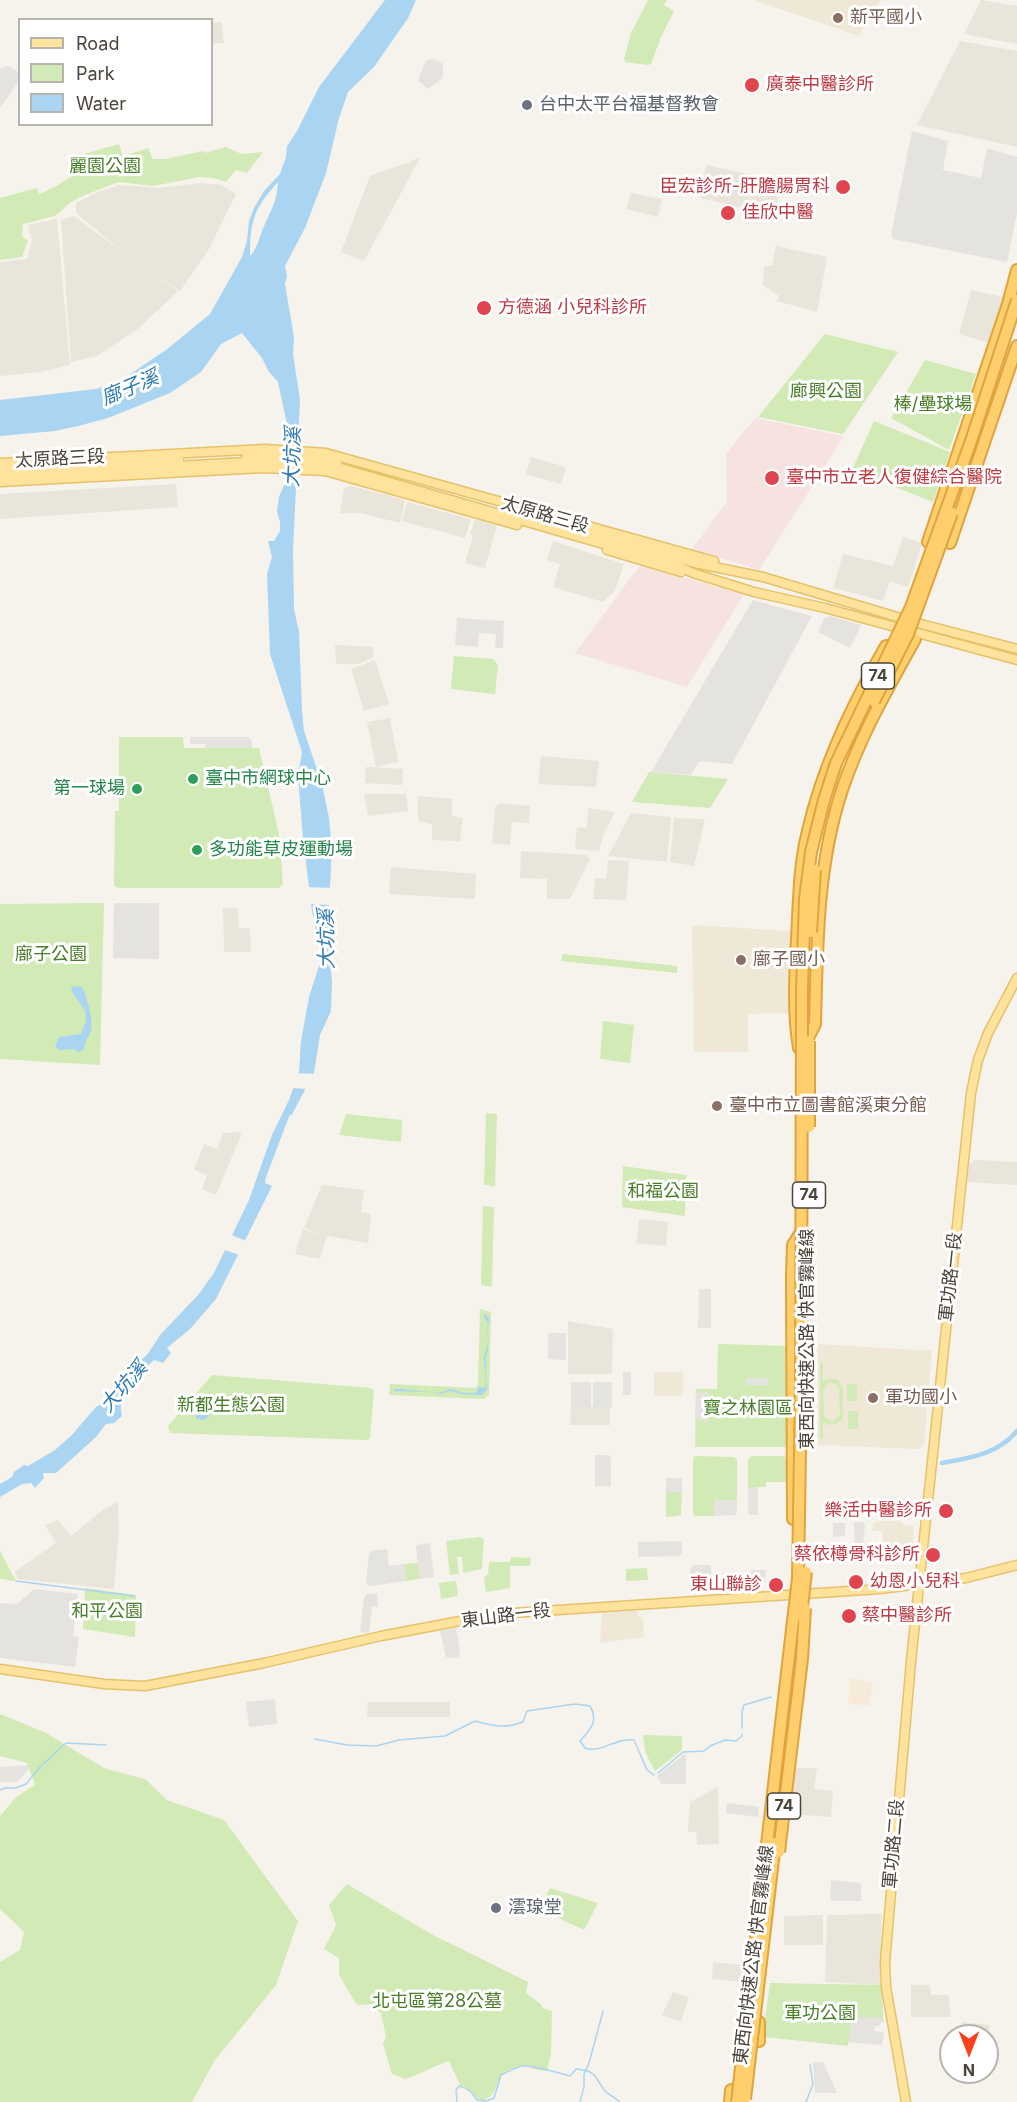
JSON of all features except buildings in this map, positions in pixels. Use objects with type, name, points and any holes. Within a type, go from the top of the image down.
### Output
[{"type":"highway","points":[[928,542],[1008,304],[1017,270]]},
{"type":"highway","name":"東西向快速公路 快官霧峰線","points":[[737,2102],[798,1578],[802,1063],[805,899],[811,852],[836,763],[911,607],[971,441],[1017,300]]},
{"type":"highway","name":"東西向快速公路 快官霧峰線","points":[[748,2099],[805,1589],[809,1036],[813,895],[817,854],[825,816],[838,776],[852,742],[908,634],[931,574],[1017,323]]},
{"type":"highway","points":[[950,543],[1017,346]]},
{"type":"highway","points":[[809,1036],[815,1024],[823,878],[836,812],[861,740],[915,639]]},
{"type":"highway","points":[[802,1063],[796,1032],[796,964],[806,836],[829,760],[842,729],[886,646]]},
{"type":"highway","name":"74","points":[[793,1519],[792,1276],[793,1245],[801,1232]]},
{"type":"highway","name":"74","points":[[759,2041],[759,2022],[805,1632],[805,1589]]},
{"type":"main road","points":[[264,458],[325,463]]},
{"type":"main road","points":[[264,458],[325,463]]},
{"type":"main road","name":"太原路三段","points":[[0,463],[264,458]]},
{"type":"main road","name":"太原路三段","points":[[0,469],[264,458]]},
{"type":"main road","name":"太原路三段","points":[[0,476],[264,458]]},
{"type":"main road","name":"太原路三段","points":[[0,482],[264,458]]},
{"type":"main road","name":"太原路三段","points":[[325,463],[678,566],[754,592],[825,608],[1017,660]]},
{"type":"main road","name":"太原路三段","points":[[325,463],[739,568],[921,624],[1017,649]]},
{"type":"main road","name":"軍功路一段","points":[[919,1585],[971,1093],[988,1033],[1017,978]]},
{"type":"main road","name":"東山路一段","points":[[0,1669],[104,1684],[145,1686],[497,1614],[919,1585],[966,1578],[1017,1565]]},
{"type":"main road","name":"軍功路二段","points":[[906,2102],[886,1987],[885,1962],[889,1897],[919,1585]]},
{"type":"shaded area","name":"新平國小","points":[[754,0],[881,0],[859,36]]},
{"type":"shaded area","points":[[981,0],[1017,6],[1017,44],[964,34]]},
{"type":"shaded area","points":[[221,22],[224,43],[213,44],[213,23]]},
{"type":"shaded area","points":[[960,41],[1017,51],[1017,147],[917,125]]},
{"type":"shaded area","points":[[434,59],[443,64],[443,78],[428,89],[418,80],[426,60]]},
{"type":"shaded area","points":[[8,66],[18,72],[18,82],[0,108],[0,68]]},
{"type":"shaded area","points":[[912,131],[948,141],[943,170],[981,178],[987,148],[1017,157],[1017,213],[1007,262],[893,239],[891,235]]},
{"type":"shaded area","points":[[420,158],[364,261],[341,252],[370,176]]},
{"type":"shaded area","points":[[706,165],[782,181],[774,215],[700,198]]},
{"type":"shaded area","points":[[201,183],[222,185],[236,194],[209,249],[180,291],[148,269],[178,291],[139,328],[97,356],[71,362],[61,220],[74,216],[123,252],[76,213],[76,203],[119,185],[157,188]]},
{"type":"shaded area","points":[[631,193],[662,199],[658,217],[626,209]]},
{"type":"shaded area","points":[[57,219],[70,365],[40,372],[0,376],[0,262],[27,259],[32,240],[28,225]]},
{"type":"shaded area","points":[[776,246],[827,257],[817,312],[777,301],[779,296],[763,285],[764,266],[772,266]]},
{"type":"shaded area","points":[[971,290],[1003,297],[988,343],[959,334]]},
{"type":"shaded area","name":"臺中市立老人復健綜合醫院","points":[[755,418],[844,436],[759,570],[692,549],[727,502],[726,454]]},
{"type":"shaded area","points":[[531,457],[566,467],[561,484],[526,474]]},
{"type":"shaded area","points":[[176,484],[178,507],[0,519],[0,494]]},
{"type":"shaded area","points":[[351,486],[405,500],[400,523],[361,513],[340,513],[344,488]]},
{"type":"shaded area","points":[[407,502],[471,519],[465,538],[402,521]]},
{"type":"shaded area","points":[[475,519],[497,525],[485,568],[465,563]]},
{"type":"shaded area","points":[[903,537],[922,543],[908,587],[890,581],[883,601],[833,588],[843,554],[893,566]]},
{"type":"shaded area","points":[[553,541],[624,564],[615,591],[603,602],[553,587],[560,564],[547,560]]},
{"type":"shaded area","points":[[640,565],[744,594],[687,687],[575,653]]},
{"type":"shaded area","points":[[753,600],[812,616],[732,764],[699,761],[691,775],[651,772]]},
{"type":"shaded area","points":[[830,616],[861,625],[850,648],[818,632],[824,618]]},
{"type":"shaded area","points":[[457,618],[504,621],[503,648],[495,648],[496,634],[479,633],[478,647],[455,645]]},
{"type":"shaded area","points":[[335,645],[373,647],[374,657],[359,664],[336,664]]},
{"type":"shaded area","points":[[375,660],[389,704],[364,711],[351,669]]},
{"type":"shaded area","points":[[390,718],[398,762],[376,767],[367,722]]},
{"type":"shaded area","points":[[190,737],[248,737],[252,741],[252,748],[205,748],[205,744],[190,744]]},
{"type":"shaded area","points":[[541,756],[599,761],[596,787],[538,784]]},
{"type":"shaded area","points":[[366,767],[403,769],[402,785],[365,783]]},
{"type":"shaded area","points":[[364,794],[406,794],[408,811],[368,816]]},
{"type":"shaded area","points":[[418,796],[452,799],[452,816],[463,818],[460,841],[432,840],[432,824],[418,821]]},
{"type":"shaded area","points":[[500,803],[530,806],[529,823],[512,822],[510,845],[492,843],[495,807]]},
{"type":"shaded area","points":[[588,808],[615,812],[604,833],[599,851],[575,849],[577,827],[587,828]]},
{"type":"shaded area","points":[[631,813],[671,817],[667,862],[608,856]]},
{"type":"shaded area","points":[[674,818],[705,819],[694,866],[670,862]]},
{"type":"shaded area","points":[[521,851],[587,855],[590,859],[570,899],[547,899],[547,879],[520,878]]},
{"type":"shaded area","points":[[608,860],[629,861],[626,900],[593,899],[595,878],[606,879]]},
{"type":"shaded area","points":[[391,867],[476,874],[475,899],[389,894]]},
{"type":"shaded area","points":[[114,903],[159,903],[159,959],[113,958]]},
{"type":"shaded area","points":[[223,908],[238,908],[239,928],[250,928],[251,952],[224,952]]},
{"type":"shaded area","name":"廍子國小","points":[[692,925],[790,931],[789,1013],[748,1014],[748,1052],[694,1052]]},
{"type":"shaded area","points":[[240,1132],[241,1135],[216,1195],[202,1189],[207,1175],[194,1170],[204,1144],[217,1149],[223,1133]]},
{"type":"shaded area","points":[[975,1160],[1017,1162],[1017,1185],[967,1182],[969,1164]]},
{"type":"shaded area","points":[[322,1185],[364,1190],[361,1212],[371,1214],[368,1243],[327,1236],[320,1259],[295,1254],[303,1229],[325,1236],[304,1228]]},
{"type":"shaded area","points":[[639,1219],[668,1222],[666,1246],[636,1243]]},
{"type":"shaded area","points":[[699,1289],[711,1289],[711,1328],[698,1328]]},
{"type":"shaded area","points":[[568,1321],[613,1329],[612,1374],[568,1374]]},
{"type":"shaded area","points":[[548,1333],[566,1333],[566,1360],[548,1359]]},
{"type":"shaded area","name":"軍功國小","points":[[818,1344],[932,1351],[924,1445],[919,1449],[818,1445]]},
{"type":"shaded area","points":[[623,1372],[631,1372],[631,1395],[623,1395]]},
{"type":"shaded area","points":[[654,1372],[683,1372],[683,1392],[679,1396],[654,1396]]},
{"type":"shaded area","points":[[746,1378],[768,1378],[768,1385],[746,1385]]},
{"type":"shaded area","points":[[571,1382],[591,1382],[591,1407],[571,1407]]},
{"type":"shaded area","points":[[593,1382],[612,1382],[612,1408],[593,1408]]},
{"type":"shaded area","points":[[709,1392],[707,1423],[695,1417],[696,1393]]},
{"type":"shaded area","points":[[571,1406],[610,1406],[610,1425],[570,1425]]},
{"type":"shaded area","points":[[595,1455],[608,1455],[611,1458],[611,1486],[595,1486]]},
{"type":"shaded area","points":[[666,1478],[682,1478],[682,1492],[666,1492]]},
{"type":"shaded area","points":[[748,1487],[758,1487],[758,1515],[750,1515],[748,1512]]},
{"type":"shaded area","points":[[714,1500],[737,1500],[737,1513],[714,1516]]},
{"type":"shaded area","points":[[118,1502],[119,1531],[114,1589],[18,1579],[14,1572],[56,1543],[45,1525],[58,1520],[71,1536],[103,1510]]},
{"type":"shaded area","points":[[877,1521],[900,1521],[905,1525],[914,1526],[913,1543],[909,1543],[909,1547],[893,1547],[893,1543],[883,1543],[882,1531],[872,1531],[873,1524]]},
{"type":"shaded area","points":[[854,1522],[863,1522],[865,1525],[863,1545],[855,1548]]},
{"type":"shaded area","points":[[833,1523],[845,1523],[845,1536],[833,1537]]},
{"type":"shaded area","points":[[682,1541],[682,1553],[679,1556],[638,1557],[638,1542]]},
{"type":"shaded area","points":[[430,1543],[434,1577],[419,1579],[416,1545]]},
{"type":"shaded area","points":[[387,1549],[389,1566],[404,1564],[406,1581],[370,1586],[366,1583],[369,1554],[371,1551]]},
{"type":"shaded area","points":[[693,1565],[711,1565],[711,1578],[690,1579],[690,1569]]},
{"type":"shaded area","points":[[751,1570],[766,1570],[765,1582],[752,1584]]},
{"type":"shaded area","points":[[34,1589],[78,1594],[73,1636],[79,1637],[75,1667],[0,1658],[0,1603],[17,1604]]},
{"type":"shaded area","points":[[377,1593],[378,1607],[372,1606],[369,1632],[363,1633],[360,1631],[364,1597],[367,1594]]},
{"type":"shaded area","points":[[638,1611],[638,1617],[643,1617],[644,1637],[600,1643],[602,1613]]},
{"type":"shaded area","points":[[456,1628],[459,1658],[446,1657],[440,1631]]},
{"type":"shaded area","points":[[849,1678],[873,1683],[869,1706],[848,1703]]},
{"type":"shaded area","points":[[275,1699],[277,1724],[249,1727],[246,1702]]},
{"type":"shaded area","points":[[368,1702],[450,1702],[450,1717],[367,1717]]},
{"type":"shaded area","points":[[684,1754],[686,1755],[686,1784],[661,1784],[657,1776]]},
{"type":"shaded area","points":[[30,1765],[30,1768],[17,1782],[0,1782],[0,1767]]},
{"type":"shaded area","points":[[796,1768],[817,1768],[814,1789],[833,1791],[831,1817],[790,1814]]},
{"type":"shaded area","points":[[718,1787],[719,1844],[697,1845],[696,1832],[688,1832],[690,1802]]},
{"type":"shaded area","points":[[727,1803],[759,1807],[758,1817],[726,1813]]},
{"type":"shaded area","points":[[831,1880],[861,1883],[861,1901],[832,1901],[830,1898]]},
{"type":"shaded area","points":[[882,1914],[880,1985],[825,1982],[827,1915]]},
{"type":"shaded area","points":[[823,1915],[823,1945],[784,1945],[784,1916]]},
{"type":"shaded area","points":[[713,1962],[743,1965],[741,1982],[712,1979]]},
{"type":"shaded area","points":[[911,1985],[930,1985],[931,1995],[949,1995],[950,2017],[911,2017]]},
{"type":"shaded area","points":[[673,1992],[689,1997],[681,2022],[662,2015]]},
{"type":"shaded area","points":[[854,2017],[883,2018],[884,2022],[875,2026],[874,2031],[884,2032],[882,2045],[848,2042]]},
{"type":"shaded area","points":[[813,2062],[823,2062],[837,2093],[815,2093]]},
{"type":"green space","points":[[648,0],[667,0],[664,5],[674,11],[651,64],[625,62],[631,33]]},
{"type":"green space","name":"麗園公園","points":[[119,144],[123,156],[148,148],[153,159],[165,159],[204,151],[205,153],[225,147],[242,154],[263,152],[247,173],[236,170],[226,182],[200,177],[153,186],[119,182],[85,195],[71,202],[55,216],[23,224],[22,236],[28,241],[22,257],[0,260],[0,198],[37,188],[39,194],[55,187],[83,169],[80,155]]},
{"type":"green space","name":"廊興公園","points":[[825,334],[898,352],[843,434],[758,417]]},
{"type":"green space","name":"棒/壘球場","points":[[925,360],[976,374],[949,450],[891,418]]},
{"type":"green space","points":[[874,421],[950,452],[933,502],[852,470]]},
{"type":"green space","points":[[454,656],[493,659],[498,665],[495,694],[451,689]]},
{"type":"green space","points":[[119,737],[183,737],[184,748],[259,748],[279,834],[283,884],[279,888],[118,888],[114,885],[115,811],[119,811]]},
{"type":"green space","points":[[649,772],[728,779],[710,808],[632,802]]},
{"type":"green space","name":"廍子公園","points":[[104,903],[100,1065],[0,1059],[0,904]]},
{"type":"green space","points":[[563,954],[677,966],[677,973],[561,961]]},
{"type":"green space","points":[[603,1021],[634,1025],[630,1063],[600,1059]]},
{"type":"green space","points":[[486,1113],[497,1114],[495,1186],[484,1185]]},
{"type":"green space","points":[[346,1114],[402,1120],[401,1142],[339,1135]]},
{"type":"green space","name":"和福公園","points":[[623,1166],[686,1175],[685,1216],[622,1207]]},
{"type":"green space","points":[[483,1206],[494,1207],[492,1287],[481,1285]]},
{"type":"green space","points":[[480,1309],[491,1312],[489,1394],[484,1399],[389,1395],[390,1384],[475,1388],[478,1385]]},
{"type":"green space","name":"寶之林園區","points":[[718,1344],[787,1346],[786,1447],[695,1447],[696,1389],[717,1389]]},
{"type":"green space","points":[[820,1363],[823,1363],[823,1381],[830,1378],[838,1380],[843,1389],[843,1417],[834,1425],[823,1422],[823,1439],[820,1439]],"holes":[[[829,1382],[836,1384],[839,1390],[840,1415],[832,1422],[824,1416],[823,1390]]]},
{"type":"green space","name":"新都生態公園","points":[[212,1375],[371,1388],[374,1391],[370,1438],[367,1440],[170,1433],[168,1426]]},
{"type":"green space","points":[[847,1384],[857,1384],[857,1401],[847,1401]]},
{"type":"green space","points":[[848,1411],[858,1411],[858,1429],[848,1429]]},
{"type":"green space","points":[[695,1456],[734,1457],[737,1460],[737,1500],[714,1501],[714,1516],[695,1516],[693,1514],[693,1458]]},
{"type":"green space","points":[[751,1456],[784,1456],[787,1459],[786,1482],[766,1482],[766,1487],[748,1487],[748,1460]]},
{"type":"green space","points":[[666,1492],[682,1492],[679,1516],[666,1517]]},
{"type":"green space","points":[[480,1537],[484,1539],[482,1569],[463,1573],[462,1557],[457,1557],[459,1574],[450,1575],[446,1541]]},
{"type":"green space","points":[[0,1551],[16,1581],[0,1579]]},
{"type":"green space","points":[[511,1557],[531,1558],[530,1566],[510,1566],[510,1588],[486,1592],[484,1577],[488,1574],[489,1562],[510,1562]]},
{"type":"green space","points":[[418,1563],[419,1579],[406,1581],[404,1564]]},
{"type":"green space","points":[[647,1568],[648,1580],[626,1581],[626,1569]]},
{"type":"green space","points":[[456,1581],[458,1596],[441,1599],[439,1583]]},
{"type":"green space","name":"和平公園","points":[[85,1588],[136,1595],[135,1637],[83,1629]]},
{"type":"green space","points":[[0,1714],[44,1732],[106,1769],[145,1779],[167,1800],[224,1820],[298,1921],[276,1985],[215,2060],[192,2102],[0,2102],[0,1962],[20,1950],[24,1932],[0,1909],[0,1816],[16,1797],[35,1785],[27,1763],[0,1756]]},
{"type":"green space","points":[[643,1735],[682,1736],[682,1750],[655,1771],[645,1752]]},
{"type":"green space","name":"北屯區第28公墓","points":[[347,1884],[431,1934],[528,1982],[526,1993],[543,2008],[552,2011],[551,2054],[547,2071],[533,2069],[528,2065],[507,2071],[499,2079],[492,2095],[482,2101],[464,2086],[461,2087],[449,2061],[405,2079],[392,2074],[383,2044],[386,2037],[381,2013],[370,2004],[357,2005],[339,1975],[339,1958],[324,1949],[336,1925],[329,1905]]},
{"type":"green space","points":[[550,1888],[598,1903],[584,1930],[539,1909]]},
{"type":"green space","name":"軍功公園","points":[[770,1983],[882,1985],[883,2018],[852,2018],[848,2046],[766,2037],[763,2035]]},
{"type":"water","points":[[385,0],[416,0],[408,18],[374,67],[348,92],[339,118],[326,173],[305,228],[285,266],[287,276],[285,284],[294,337],[293,355],[300,399],[293,551],[294,609],[299,632],[304,731],[322,784],[329,818],[332,850],[329,903],[331,1011],[320,1035],[314,1073],[291,1116],[290,1114],[266,1177],[265,1183],[272,1186],[216,1299],[190,1329],[167,1348],[171,1353],[163,1363],[154,1360],[129,1384],[122,1399],[122,1416],[114,1423],[106,1424],[96,1437],[56,1473],[43,1473],[44,1478],[35,1488],[31,1483],[22,1484],[0,1497],[0,1484],[12,1477],[14,1472],[24,1465],[28,1466],[55,1450],[71,1436],[96,1407],[106,1401],[131,1368],[147,1355],[161,1334],[198,1295],[214,1273],[249,1200],[272,1135],[289,1100],[299,1072],[301,1041],[309,997],[319,966],[321,944],[317,942],[303,838],[298,776],[302,752],[270,654],[267,574],[272,557],[268,541],[274,541],[280,531],[277,511],[279,497],[285,483],[289,434],[278,382],[242,333],[221,344],[201,372],[170,393],[108,418],[55,431],[0,436],[0,400],[96,389],[121,380],[166,350],[210,314],[242,257],[254,208],[264,191],[280,174],[287,146],[319,87]],"holes":[[[278,182],[257,246],[250,256],[251,233],[255,216]]]},
{"type":"water","points":[[75,986],[82,987],[84,990],[92,1026],[84,1049],[79,1052],[73,1049],[59,1050],[55,1046],[59,1037],[81,1034],[86,1021],[85,1011],[71,990]]},
{"type":"water","points":[[484,1313],[489,1318],[487,1334],[488,1323]]},
{"type":"water","points":[[487,1339],[488,1349],[486,1379],[487,1389],[482,1395],[462,1394],[450,1391],[440,1394],[433,1392],[440,1393],[451,1389],[464,1393],[476,1393],[479,1387],[486,1388],[484,1358]]},
{"type":"water","points":[[394,1389],[400,1389],[429,1392],[394,1391]]},
{"type":"water","points":[[243,1396],[253,1397],[257,1403],[248,1410],[234,1411],[240,1410],[232,1408],[230,1404],[236,1399],[234,1399]]},
{"type":"water","points":[[202,1409],[218,1411],[211,1413],[204,1420],[196,1419],[196,1414]]},
{"type":"pier","points":[[286,441],[302,442],[301,477],[283,476]]},
{"type":"pier","points":[[307,887],[333,888],[332,905],[308,904]]},
{"type":"pier","points":[[295,1073],[317,1074],[309,1089],[290,1088]]},
{"type":"pier","points":[[229,1234],[249,1242],[242,1256],[222,1249]]},
{"type":"waterway","points":[[942,1463],[983,1454],[1001,1445],[1017,1431]]},
{"type":"waterway","points":[[16,1581],[134,1596]]},
{"type":"waterway","points":[[742,1728],[744,1705],[771,1697]]},
{"type":"waterway","points":[[315,1739],[347,1745],[376,1746],[399,1740],[445,1736],[475,1721],[510,1726],[523,1722],[527,1711],[575,1704],[590,1706],[593,1711],[592,1725],[580,1741],[585,1748],[597,1749],[621,1741],[634,1740],[647,1770],[654,1775]]},
{"type":"waterway","points":[[658,1773],[683,1752],[704,1751],[725,1740],[736,1741],[742,1734]]},
{"type":"waterway","points":[[0,1790],[26,1784],[40,1767],[66,1743],[106,1745]]},
{"type":"waterway","points":[[580,2102],[584,2087],[584,2074],[603,2011]]},
{"type":"waterway","points":[[806,2102],[813,2084],[810,2065]]},
{"type":"waterway","points":[[457,2102],[456,2090],[459,2086],[470,2091],[477,2100],[486,2101],[494,2098],[501,2075],[523,2066],[570,2076],[576,2069],[588,2071],[594,2075],[605,2091],[620,2102]]},
{"type":"place","name":"新平國小","points":[[838,18]]},
{"type":"place","name":"廣泰中醫診所","points":[[752,85]]},
{"type":"place","name":"台中太平台福基督教會","points":[[527,105]]},
{"type":"place","name":"臣宏診所-肝膽腸胃科","points":[[843,187]]},
{"type":"place","name":"佳欣中醫","points":[[728,213]]},
{"type":"place","name":"方德涵 小兒科診所","points":[[484,308]]},
{"type":"place","name":"臺中市立老人復健綜合醫院","points":[[772,478]]},
{"type":"place","name":"臺中市網球中心","points":[[193,779]]},
{"type":"place","name":"第一球場","points":[[137,789]]},
{"type":"place","name":"多功能草皮運動場","points":[[197,850]]},
{"type":"place","name":"廍子國小","points":[[741,960]]},
{"type":"place","name":"臺中市立圖書館溪東分館","points":[[717,1106]]},
{"type":"place","name":"軍功國小","points":[[873,1398]]},
{"type":"place","name":"樂活中醫診所","points":[[946,1511]]},
{"type":"place","name":"蔡依樽骨科診所","points":[[933,1555]]},
{"type":"place","name":"幼恩小兒科","points":[[856,1582]]},
{"type":"place","name":"東山聯診","points":[[776,1585]]},
{"type":"place","name":"蔡中醫診所","points":[[849,1616]]},
{"type":"place","name":"澐瑔堂","points":[[496,1908]]},
{"type":"water label","name":"廍子溪","points":[[130,388]]},
{"type":"water label","name":"大坑溪","points":[[293,457]]},
{"type":"water label","name":"大坑溪","points":[[327,939]]},
{"type":"water label","name":"大坑溪","points":[[124,1387]]}]
